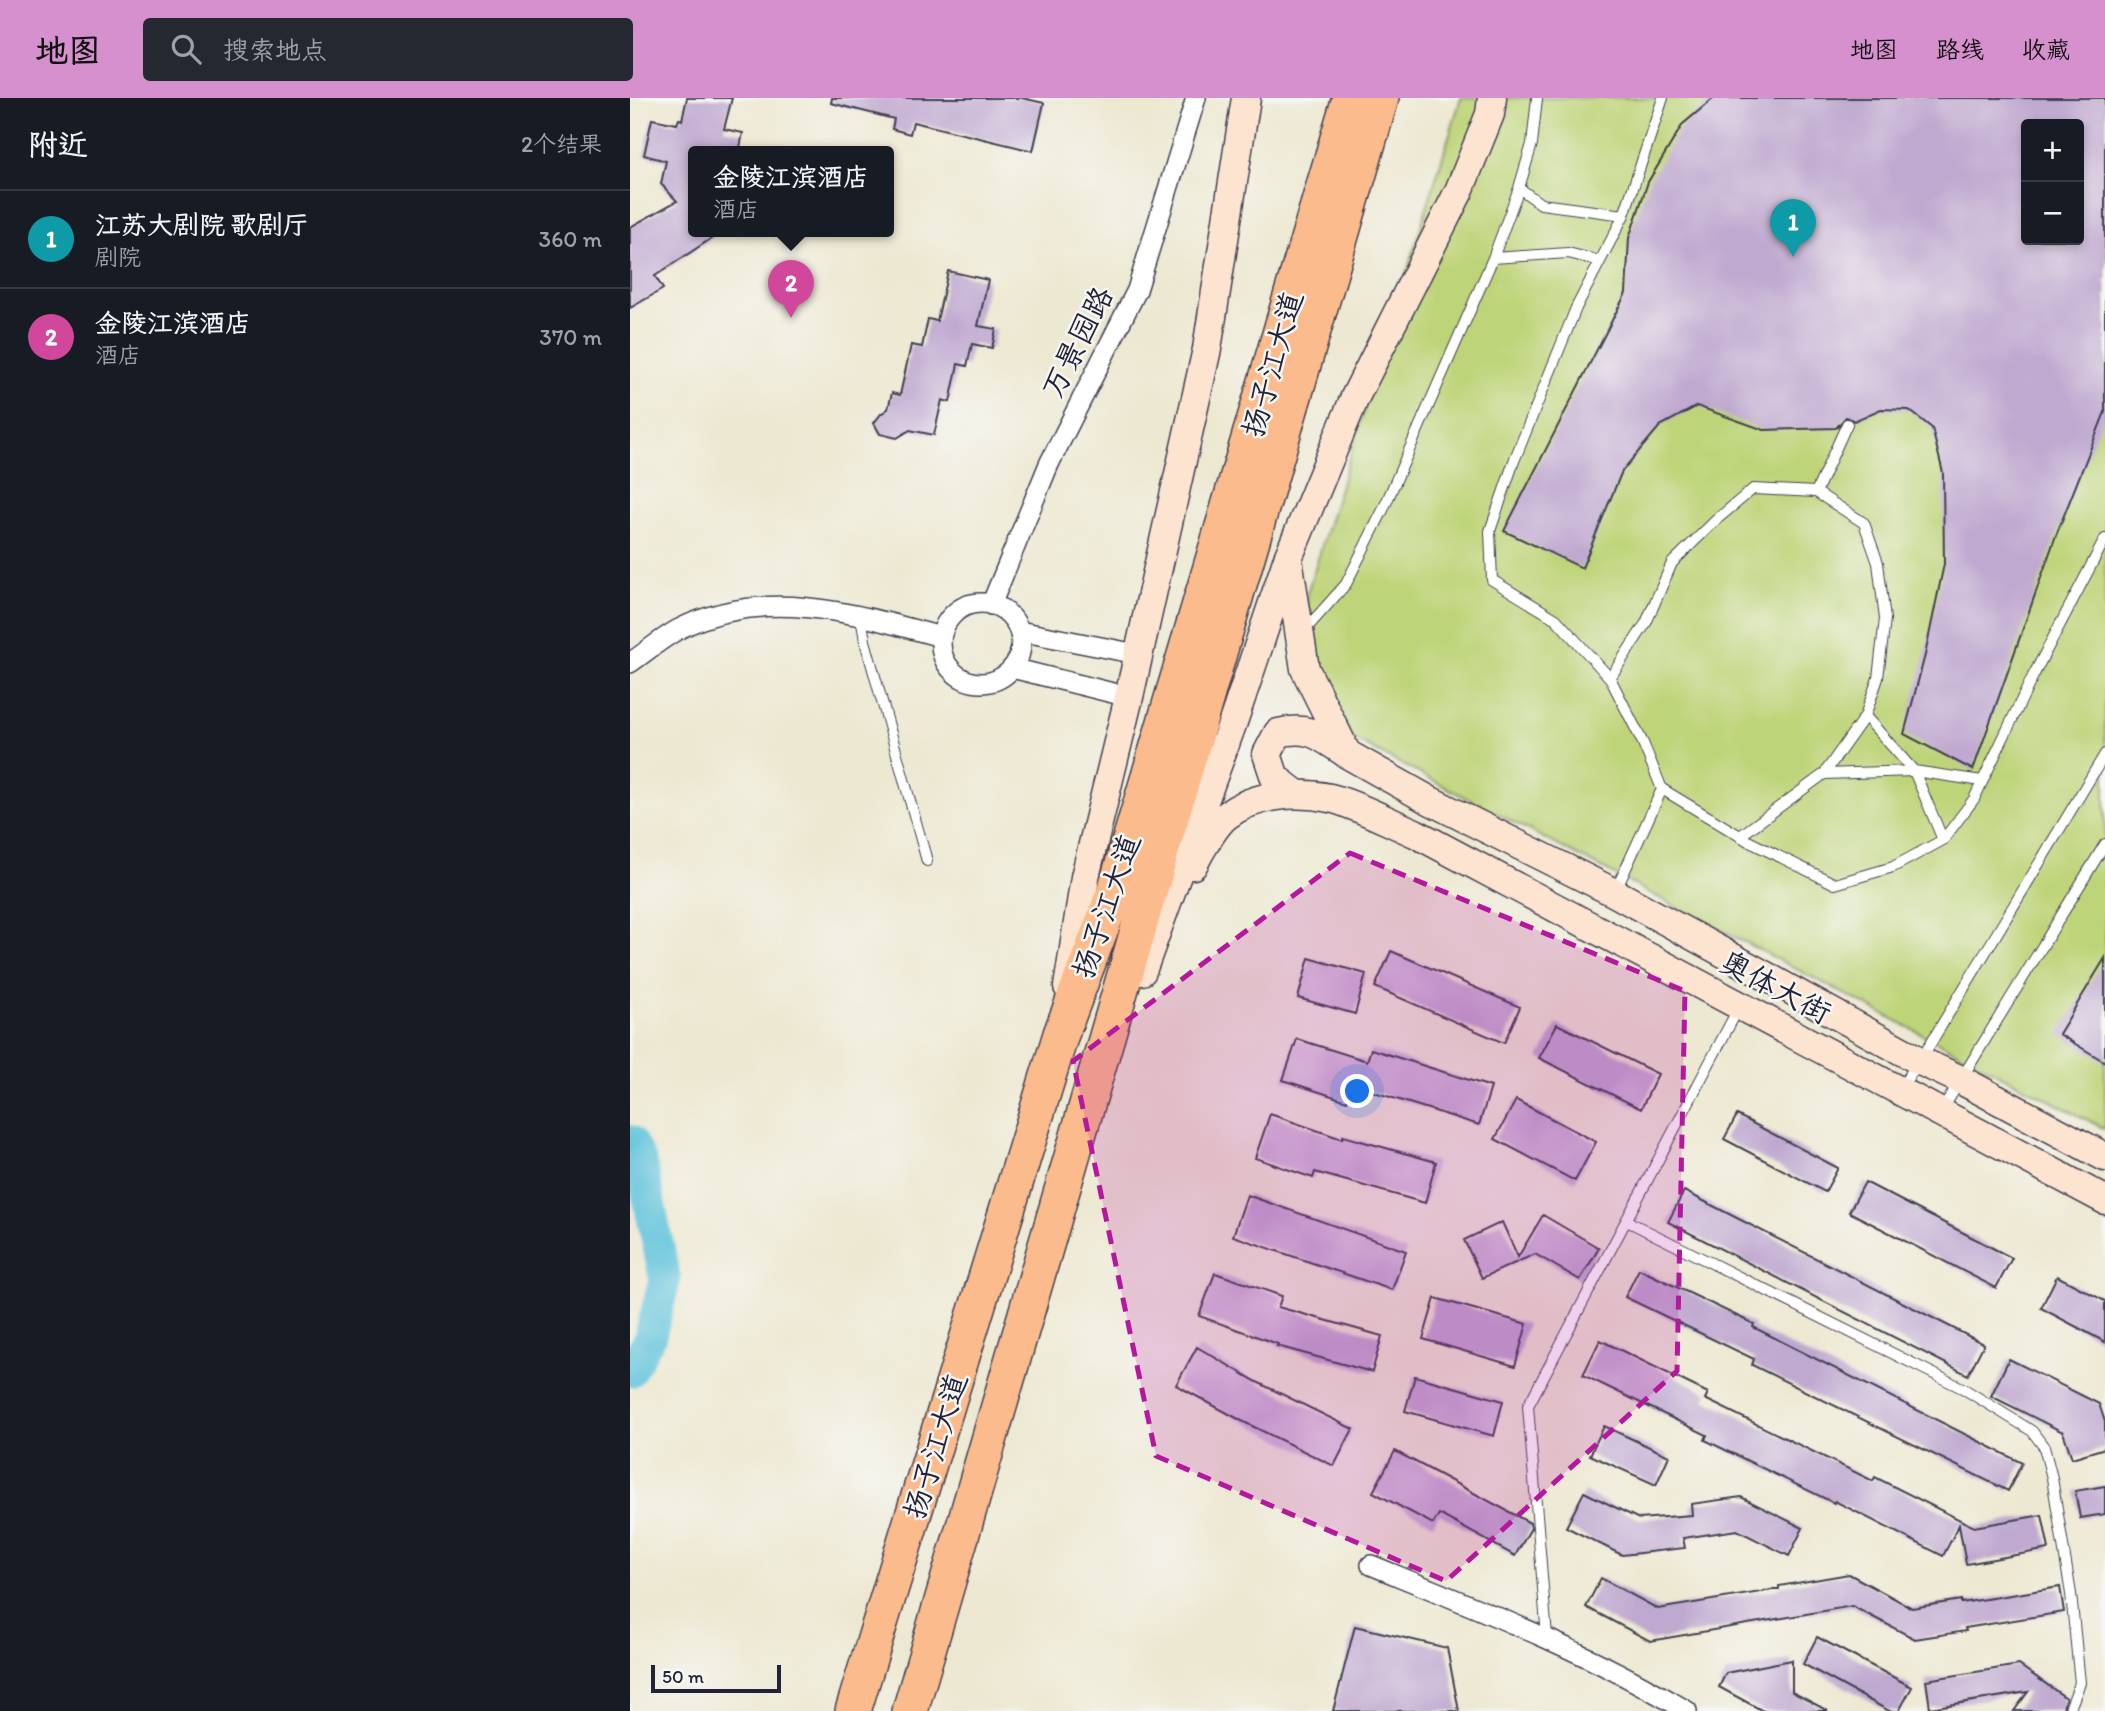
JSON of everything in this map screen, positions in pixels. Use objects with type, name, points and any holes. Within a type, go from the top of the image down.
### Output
[{"type":"highway","name":"扬子江大道","points":[[853,1711],[1061,1034],[1115,891],[1350,98]]},
{"type":"highway","name":"扬子江大道","points":[[910,1711],[1381,98]]},
{"type":"street","name":"万景园路","points":[[991,605],[1049,464],[1137,290],[1196,98]]},
{"type":"street","points":[[1061,1034],[1085,877],[1129,697],[1207,349],[1246,98]]},
{"type":"street","points":[[1052,1224],[1233,722],[1288,558],[1355,397],[1459,191],[1490,114],[1492,98]]},
{"type":"street","points":[[1288,558],[1305,668],[1347,754]]},
{"type":"street","points":[[978,603],[1003,610],[1013,619],[1019,631],[1018,657],[1012,668],[1002,677],[990,682],[964,680],[946,662],[941,650],[945,624],[965,607],[978,603]]},
{"type":"street","points":[[630,663],[678,629],[723,612],[747,607],[798,606],[861,615],[941,637]]},
{"type":"street","points":[[1019,631],[1137,654]]},
{"type":"street","points":[[1012,668],[1129,697]]},
{"type":"street","name":"奥体大街","points":[[1296,794],[1275,778],[1267,754],[1278,733],[1297,728],[1317,735],[1427,799],[1615,893],[1920,1061],[2105,1157]]},
{"type":"street","name":"奥体大街","points":[[1148,955],[1200,852],[1225,816],[1268,798],[1296,794],[1332,798],[1415,833],[2105,1200]]},
{"type":"street","points":[[1371,1564],[1547,1637],[1650,1689],[1686,1711]]},
{"type":"lane","points":[[1300,635],[1346,584],[1383,510],[1493,258],[1520,188],[1532,145],[1537,98]]},
{"type":"lane","points":[[1662,98],[1624,215],[1576,308],[1514,461],[1490,531],[1492,580],[1556,619],[1610,678],[1643,743],[1662,789],[1740,836],[1835,884],[1894,867],[1943,840],[1973,799],[2033,676],[2105,539]]},
{"type":"lane","points":[[1520,188],[1542,204],[1624,215]]},
{"type":"lane","points":[[1493,258],[1567,253],[1600,261]]},
{"type":"lane","points":[[1816,492],[1847,424]]},
{"type":"lane","points":[[1610,678],[1646,623],[1672,563],[1753,489],[1816,492],[1864,523],[1878,563],[1885,619],[1878,678],[1865,716],[1824,774],[1740,836]]},
{"type":"lane","points":[[861,615],[864,640],[927,861]]},
{"type":"lane","points":[[1865,716],[1914,771],[1943,840]]},
{"type":"lane","points":[[1899,1090],[1920,1061],[2105,754]]},
{"type":"lane","points":[[1824,774],[1914,771],[1982,781]]},
{"type":"lane","points":[[1615,893],[1662,789]]},
{"type":"lane","points":[[1941,1113],[2105,844]]},
{"type":"lane","points":[[1547,1637],[1528,1406],[1739,1005]]},
{"type":"lane","points":[[1627,1221],[1964,1389],[2032,1431],[2044,1447],[2052,1478],[2071,1594],[2080,1683],[2069,1711]]},
{"type":"highlighted area","points":[[1350,853],[1685,991],[1677,1371],[1446,1581],[1156,1456],[1073,1061]]},
{"type":"green space","points":[[1461,98],[2105,98],[2105,1129],[1353,739],[1311,657],[1307,594]]},
{"type":"building","points":[[687,98],[732,98],[724,129],[743,133],[740,146],[688,146],[688,237],[714,237],[655,276],[663,289],[630,308],[630,227],[677,201],[661,184],[666,161],[644,155],[652,119],[677,124],[679,119],[682,120]]},
{"type":"building","points":[[832,98],[1022,98],[1044,103],[1033,151],[913,122],[910,134],[892,129],[894,119],[831,103]]},
{"type":"building","points":[[1714,98],[2105,98],[2105,412],[2055,538],[1973,770],[1904,734],[1925,655],[1944,564],[1943,473],[1932,428],[1909,410],[1881,409],[1854,421],[1846,417],[1836,428],[1764,430],[1697,406],[1660,426],[1622,471],[1582,568],[1504,531],[1626,293],[1629,238],[1648,182],[1683,124]]},
{"type":"building","points":[[948,271],[988,280],[978,326],[996,329],[992,348],[972,344],[967,366],[958,364],[950,402],[942,400],[934,435],[910,430],[897,438],[880,434],[874,423],[888,409],[892,393],[900,395],[911,345],[922,347],[928,319],[937,321]]},
{"type":"building","points":[[1391,951],[1520,1007],[1504,1043],[1375,987]]},
{"type":"building","points":[[1309,958],[1366,974],[1355,1014],[1298,998]]},
{"type":"building","points":[[2105,958],[2105,1062],[2059,1034]]},
{"type":"building","points":[[1557,1024],[1658,1074],[1641,1109],[1539,1058]]},
{"type":"building","points":[[1297,1039],[1367,1061],[1371,1049],[1491,1087],[1479,1125],[1352,1085],[1347,1101],[1283,1080]]},
{"type":"building","points":[[1516,1100],[1596,1142],[1575,1181],[1495,1139]]},
{"type":"building","points":[[1270,1114],[1342,1139],[1343,1136],[1436,1162],[1425,1203],[1315,1172],[1313,1178],[1255,1158]]},
{"type":"building","points":[[1737,1115],[1838,1168],[1825,1192],[1724,1139]]},
{"type":"building","points":[[1865,1182],[2012,1258],[1996,1288],[1849,1212]]},
{"type":"building","points":[[1684,1191],[1984,1344],[1968,1375],[1668,1222]]},
{"type":"building","points":[[1247,1195],[1406,1251],[1392,1290],[1233,1236]]},
{"type":"building","points":[[1543,1215],[1599,1248],[1580,1280],[1535,1254],[1482,1278],[1464,1240],[1502,1222],[1518,1257]]},
{"type":"building","points":[[1639,1269],[1754,1324],[1753,1327],[2022,1463],[2008,1491],[1752,1365],[1754,1359],[1625,1297]]},
{"type":"building","points":[[1215,1273],[1282,1296],[1278,1307],[1382,1336],[1372,1372],[1277,1346],[1278,1344],[1199,1316]]},
{"type":"building","points":[[2057,1276],[2105,1301],[2105,1342],[2041,1308]]},
{"type":"building","points":[[1435,1298],[1527,1324],[1515,1366],[1423,1339]]},
{"type":"building","points":[[1600,1340],[1708,1393],[1705,1399],[1873,1481],[1875,1477],[1974,1527],[2042,1515],[2049,1549],[1966,1564],[1959,1525],[1943,1556],[1835,1501],[1834,1503],[1705,1440],[1707,1435],[1583,1375]]},
{"type":"building","points":[[1197,1347],[1257,1382],[1353,1429],[1334,1466],[1176,1385]]},
{"type":"building","points":[[2009,1359],[2099,1404],[2105,1422],[2105,1448],[2072,1458],[2063,1432],[1991,1396]]},
{"type":"building","points":[[1415,1376],[1503,1401],[1494,1436],[1405,1411]]},
{"type":"building","points":[[1604,1426],[1669,1456],[1656,1485],[1590,1455]]},
{"type":"building","points":[[1395,1451],[1530,1523],[1531,1528],[1515,1556],[1439,1514],[1433,1524],[1373,1492]]},
{"type":"building","points":[[2105,1486],[2105,1514],[2080,1518],[2075,1491]]},
{"type":"building","points":[[1584,1492],[1639,1519],[1692,1515],[1691,1504],[1741,1497],[1803,1528],[1789,1556],[1737,1530],[1683,1538],[1685,1548],[1622,1555],[1566,1527]]},
{"type":"building","points":[[1849,1574],[1912,1608],[2060,1587],[2064,1612],[1915,1639],[1852,1606],[1650,1641],[1586,1607],[1601,1578],[1658,1609],[1779,1589],[1779,1586]]},
{"type":"building","points":[[1355,1626],[1447,1648],[1459,1711],[1333,1711]]},
{"type":"building","points":[[1817,1637],[1912,1687],[1899,1711],[1889,1711],[1803,1664]]},
{"type":"building","points":[[1792,1660],[1792,1692],[1828,1711],[1763,1711],[1719,1687],[1726,1673]]},
{"type":"building","points":[[2019,1665],[2066,1698],[2062,1711],[2014,1711],[2028,1692],[1930,1708],[1926,1680]]},
{"type":"waterway","points":[[630,1141],[641,1162],[665,1279],[650,1337],[630,1371]]},
{"type":"place","name":"江苏大剧院 歌剧厅","points":[[1793,257]]},
{"type":"place","name":"金陵江滨酒店","points":[[791,318]]}]
